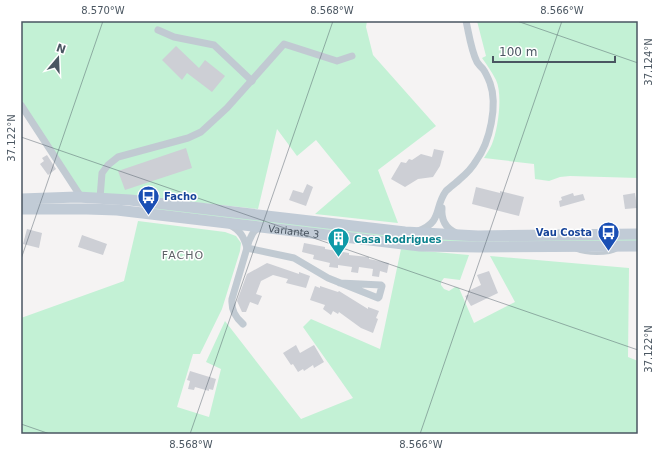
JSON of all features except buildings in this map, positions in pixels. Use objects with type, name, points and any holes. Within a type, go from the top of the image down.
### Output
[{"type":"main road","name":"Variante 3","points":[[21,198],[81,197],[165,203],[414,233],[478,236],[638,234]]},
{"type":"main road","name":"Variante 3","points":[[21,209],[117,210],[420,246],[638,246]]},
{"type":"street","points":[[414,233],[423,229],[432,222],[446,191],[478,160],[484,148],[493,117],[493,93],[491,84],[483,69],[478,64],[466,21]]},
{"type":"street","points":[[158,30],[174,37],[214,45],[252,81]]},
{"type":"street","points":[[100,198],[102,172],[108,165],[118,157],[188,138],[201,132],[252,81],[284,44],[337,61],[352,56]]},
{"type":"street","points":[[21,106],[81,197]]},
{"type":"street","points":[[443,197],[442,217],[444,222],[452,231],[460,235]]},
{"type":"street","points":[[222,222],[240,231],[247,248]]},
{"type":"street","points":[[243,324],[233,313],[231,307],[232,299],[253,232],[256,229],[263,227]]},
{"type":"street","points":[[247,248],[294,258],[328,278],[340,283],[378,298],[382,286],[381,284],[340,283]]},
{"type":"green space","points":[[21,21],[367,21],[366,27],[373,55],[436,126],[378,170],[398,223],[315,214],[351,183],[316,140],[297,156],[277,129],[258,209],[135,196],[76,192],[21,99]]},
{"type":"green space","points":[[477,21],[638,21],[638,178],[570,176],[560,177],[549,181],[535,179],[534,164],[484,158],[492,144],[496,130],[499,112],[499,94],[496,80],[482,58],[486,56]]},
{"type":"green space","points":[[144,205],[396,235],[638,238],[638,241],[431,242],[144,208]]},
{"type":"green space","points":[[138,221],[225,232],[236,236],[241,243],[240,251],[222,309],[200,354],[193,354],[177,407],[209,417],[221,369],[206,362],[225,321],[301,419],[353,398],[303,327],[311,319],[380,349],[401,249],[469,255],[460,280],[444,278],[441,285],[444,289],[449,291],[455,287],[459,288],[474,323],[515,302],[490,256],[629,268],[628,357],[638,361],[638,434],[21,434],[21,318],[124,281]]},
{"type":"place","name":"Facho","points":[[148,216]]},
{"type":"place","name":"Vau Costa","points":[[608,252]]},
{"type":"place","name":"Casa Rodrigues","points":[[339,258]]},
{"type":"district","name":"FACHO","points":[[183,255]]}]
